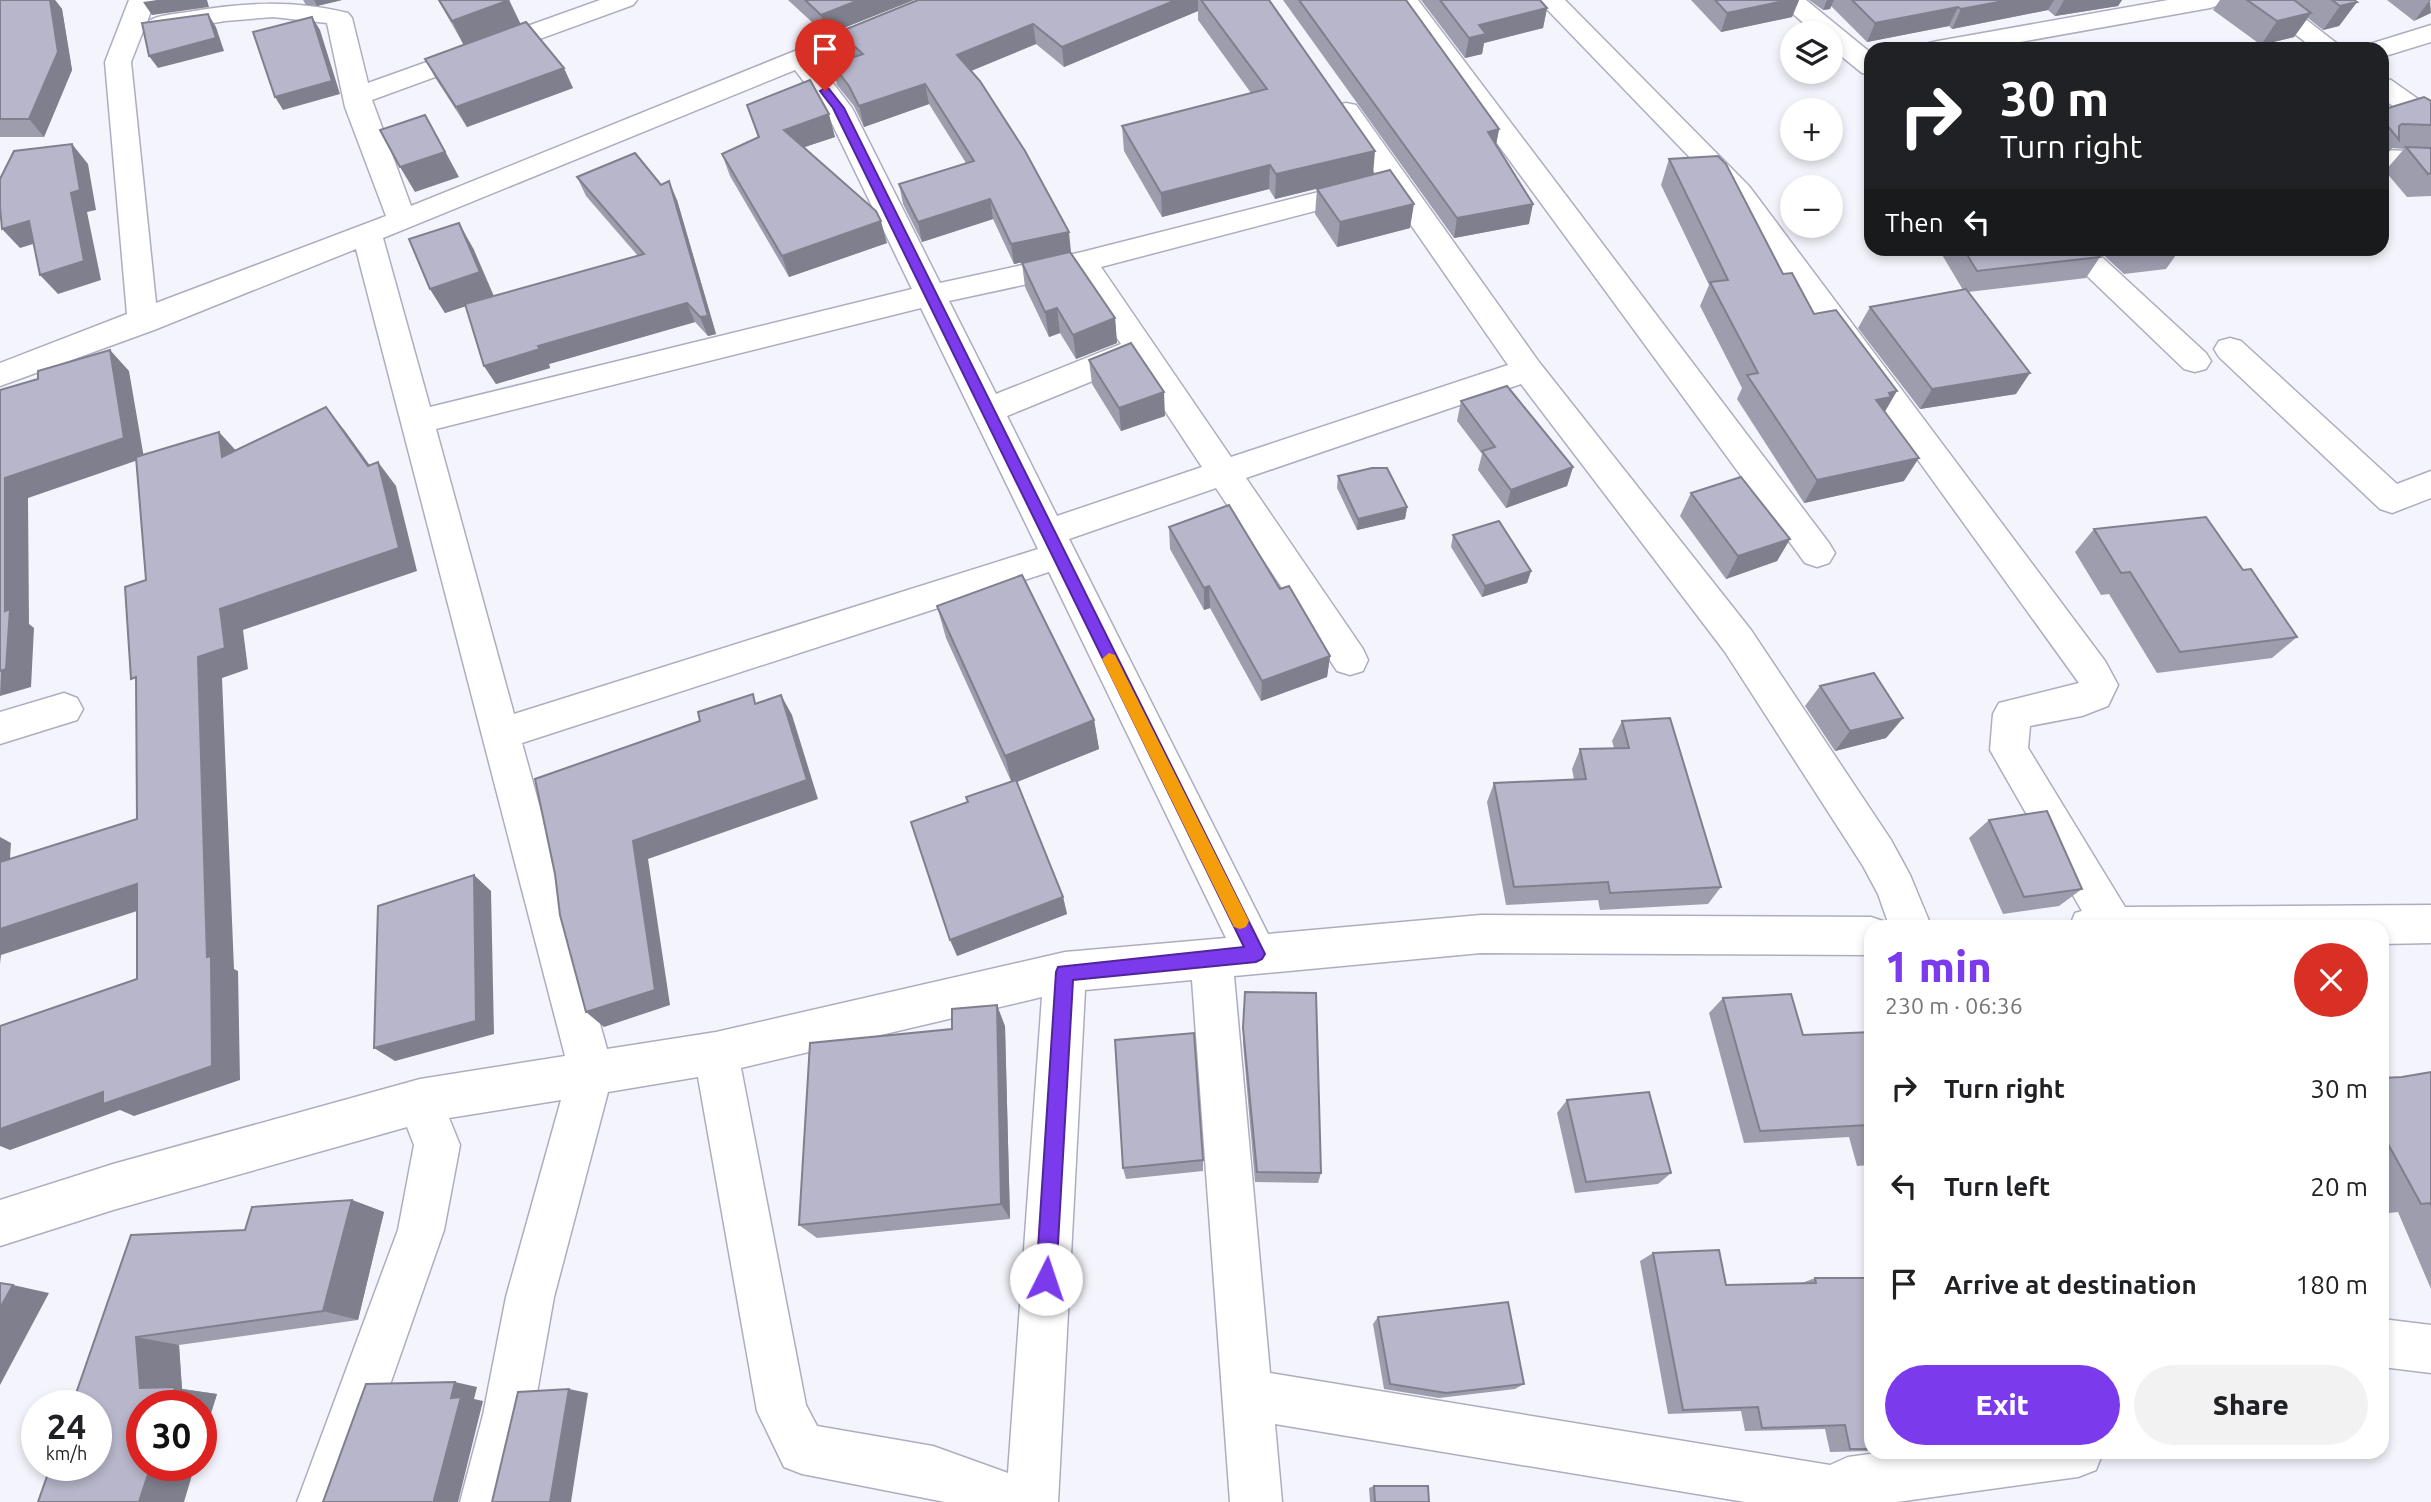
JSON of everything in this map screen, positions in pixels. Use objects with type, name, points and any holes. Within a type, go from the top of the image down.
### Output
[{"type":"street","points":[[142,0],[118,62],[143,322]]},
{"type":"street","points":[[358,96],[624,0]]},
{"type":"street","points":[[873,0],[895,20]]},
{"type":"street","points":[[0,375],[367,234],[943,0]]},
{"type":"street","points":[[1405,0],[1816,553]]},
{"type":"street","points":[[1551,0],[1739,192],[2092,672],[2099,685],[2095,695],[2082,701],[2012,714],[2009,750],[2110,920]]},
{"type":"street","points":[[1790,0],[1815,21]]},
{"type":"street","points":[[1977,42],[2210,0]]},
{"type":"street","points":[[2265,0],[2322,42]]},
{"type":"street","points":[[131,29],[263,6],[324,11],[339,18],[359,107],[402,220]]},
{"type":"street","points":[[2389,47],[2431,33]]},
{"type":"street","points":[[1843,43],[1864,60]]},
{"type":"street","points":[[800,58],[838,108],[1256,954]]},
{"type":"street","points":[[1331,90],[1528,370],[1738,641],[1877,853],[1896,888],[1908,920]]},
{"type":"street","points":[[2389,91],[2431,121]]},
{"type":"street","points":[[2389,159],[2431,161]]},
{"type":"street","points":[[417,422],[930,295],[1082,262],[1395,181]]},
{"type":"street","points":[[367,234],[591,1072],[530,1297],[508,1415],[486,1502]]},
{"type":"street","points":[[2082,256],[2195,361]]},
{"type":"street","points":[[1082,262],[1350,660]]},
{"type":"street","points":[[987,411],[1140,349]]},
{"type":"street","points":[[2230,349],[2392,500],[2431,484]]},
{"type":"street","points":[[501,734],[1052,545],[1224,473],[1528,370]]},
{"type":"street","points":[[0,728],[64,709]]},
{"type":"street","points":[[2389,924],[2431,924]]},
{"type":"street","points":[[0,1223],[113,1187],[420,1101],[716,1054],[1065,972],[1481,934],[1864,936]]},
{"type":"street","points":[[1211,957],[1256,1502]]},
{"type":"street","points":[[1032,1502],[1065,972]]},
{"type":"street","points":[[716,1054],[782,1411],[802,1448],[933,1472],[1017,1502]]},
{"type":"street","points":[[323,1502],[421,1230],[437,1145],[420,1101]]},
{"type":"street","points":[[2389,1344],[2431,1349]]},
{"type":"street","points":[[1247,1394],[1831,1497],[1848,1483],[2026,1459]]},
{"type":"building","points":[[0,0],[50,0],[58,52],[29,119],[0,119]]},
{"type":"building","points":[[439,0],[509,0],[452,21]]},
{"type":"building","points":[[805,0],[859,0],[821,15]]},
{"type":"building","points":[[918,0],[1176,0],[1062,47],[1033,24],[957,55],[980,81],[1025,151],[1069,232],[1011,244],[990,199],[918,222],[899,184],[974,161],[925,84],[859,106],[849,86],[832,64],[863,54],[839,32]]},
{"type":"building","points":[[1201,0],[1269,0],[1375,151],[1276,174],[1270,165],[1161,193],[1122,126],[1267,89]]},
{"type":"building","points":[[1299,0],[1406,0],[1499,129],[1488,132],[1533,204],[1457,218]]},
{"type":"building","points":[[1440,0],[1540,0],[1547,8],[1479,25],[1486,34],[1469,38]]},
{"type":"building","points":[[1715,0],[1788,0],[1727,13]]},
{"type":"building","points":[[1852,0],[2009,0],[1875,23]]},
{"type":"building","points":[[2247,0],[2294,0],[2311,13],[2277,21]]},
{"type":"building","points":[[2332,0],[2354,0],[2357,2],[2340,6]]},
{"type":"building","points":[[208,14],[216,38],[149,56],[142,23]]},
{"type":"building","points":[[312,17],[332,81],[275,97],[253,32]]},
{"type":"building","points":[[526,22],[564,68],[456,107],[425,59]]},
{"type":"building","points":[[810,80],[829,114],[784,130],[876,211],[881,221],[782,256],[722,154],[759,137],[747,105]]},
{"type":"building","points":[[2424,97],[2431,101],[2431,125],[2402,124],[2399,126],[2399,140],[2389,128],[2389,108]]},
{"type":"building","points":[[425,115],[445,152],[400,167],[380,130]]},
{"type":"building","points":[[72,144],[80,190],[71,193],[84,261],[40,275],[29,221],[2,229],[0,179],[14,151]]},
{"type":"building","points":[[2406,147],[2431,148],[2431,173],[2428,174]]},
{"type":"building","points":[[635,153],[661,185],[669,181],[708,316],[700,317],[687,303],[538,346],[540,349],[484,366],[465,304],[644,254],[577,177]]},
{"type":"building","points":[[1718,156],[1726,164],[1783,274],[1792,273],[1814,314],[1836,310],[1897,391],[1889,393],[1891,397],[1876,400],[1919,458],[1817,480],[1747,375],[1758,373],[1710,282],[1728,280],[1669,159]]},
{"type":"building","points":[[1390,170],[1414,204],[1340,222],[1317,189]]},
{"type":"building","points":[[459,223],[480,272],[430,289],[409,239]]},
{"type":"building","points":[[1070,252],[1115,318],[1073,335],[1057,308],[1045,312],[1022,263]]},
{"type":"building","points":[[1968,256],[2100,257],[1977,271]]},
{"type":"building","points":[[1966,289],[2030,373],[1932,389],[1870,307]]},
{"type":"building","points":[[1131,343],[1164,392],[1119,408],[1089,360]]},
{"type":"building","points":[[110,350],[124,438],[5,478],[5,611],[10,609],[6,669],[0,671],[0,390],[38,379],[38,371]]},
{"type":"building","points":[[1507,386],[1573,467],[1511,490],[1482,451],[1495,447],[1461,401]]},
{"type":"building","points":[[326,407],[368,466],[378,462],[399,548],[220,609],[225,648],[198,657],[207,957],[211,956],[212,1066],[103,1104],[103,1092],[0,1129],[0,1026],[137,979],[137,884],[0,929],[0,862],[137,819],[136,677],[131,679],[125,587],[146,580],[136,457],[219,432],[222,457]]},
{"type":"building","points":[[1372,468],[1387,468],[1407,507],[1358,519],[1338,476]]},
{"type":"building","points":[[1741,477],[1790,539],[1738,556],[1691,493]]},
{"type":"building","points":[[1229,505],[1280,589],[1289,586],[1330,656],[1262,681],[1209,586],[1204,588],[1169,527]]},
{"type":"building","points":[[2206,517],[2243,570],[2251,569],[2297,637],[2180,652],[2130,572],[2121,573],[2094,529]]},
{"type":"building","points":[[1499,521],[1531,571],[1485,586],[1453,535]]},
{"type":"building","points":[[1022,575],[1094,720],[1005,756],[937,606]]},
{"type":"building","points":[[1874,673],[1903,718],[1850,731],[1820,686]]},
{"type":"building","points":[[753,694],[755,704],[781,695],[807,780],[633,841],[655,990],[586,1012],[560,915],[555,874],[535,779],[700,721],[698,712]]},
{"type":"building","points":[[1670,718],[1721,887],[1610,893],[1608,882],[1514,887],[1494,783],[1586,779],[1580,749],[1629,748],[1622,721]]},
{"type":"building","points":[[1016,780],[1063,897],[950,940],[911,822],[968,802],[966,797]]},
{"type":"building","points":[[2047,811],[2082,889],[2024,897],[1989,820]]},
{"type":"building","points":[[474,875],[476,1021],[374,1048],[378,906]]},
{"type":"building","points":[[1245,992],[1316,993],[1321,1173],[1257,1172],[1243,1028]]},
{"type":"building","points":[[1791,994],[1803,1035],[1864,1032],[1864,1125],[1760,1131],[1723,998]]},
{"type":"building","points":[[997,1005],[1001,1204],[799,1225],[810,1043],[952,1029],[952,1009]]},
{"type":"building","points":[[1194,1033],[1203,1160],[1123,1168],[1115,1040]]},
{"type":"building","points":[[2431,1072],[2431,1205],[2421,1204],[2389,1146],[2389,1078]]},
{"type":"building","points":[[1649,1092],[1671,1173],[1586,1182],[1567,1100]]},
{"type":"building","points":[[352,1200],[323,1311],[136,1337],[140,1388],[175,1387],[174,1390],[126,1390],[126,1481],[146,1481],[139,1502],[38,1502],[45,1481],[112,1481],[112,1390],[77,1390],[131,1235],[245,1230],[252,1207]]},
{"type":"building","points":[[1719,1250],[1726,1285],[1816,1283],[1815,1278],[1864,1278],[1864,1449],[1850,1449],[1845,1425],[1762,1428],[1758,1407],[1683,1410],[1653,1253]]},
{"type":"building","points":[[0,1283],[13,1285],[0,1308]]},
{"type":"building","points":[[1508,1302],[1524,1384],[1446,1393],[1390,1384],[1378,1317]]},
{"type":"building","points":[[455,1382],[451,1398],[461,1397],[435,1502],[323,1502],[366,1384]]},
{"type":"building","points":[[569,1389],[550,1502],[492,1502],[518,1392]]},
{"type":"building","points":[[1374,1486],[1428,1486],[1429,1502],[1375,1502]]},
{"type":"slow traffic","points":[[1109,659],[1240,921]]},
{"type":"route","points":[[825,91],[838,108],[1256,954],[1065,972],[1046,1279]]}]
